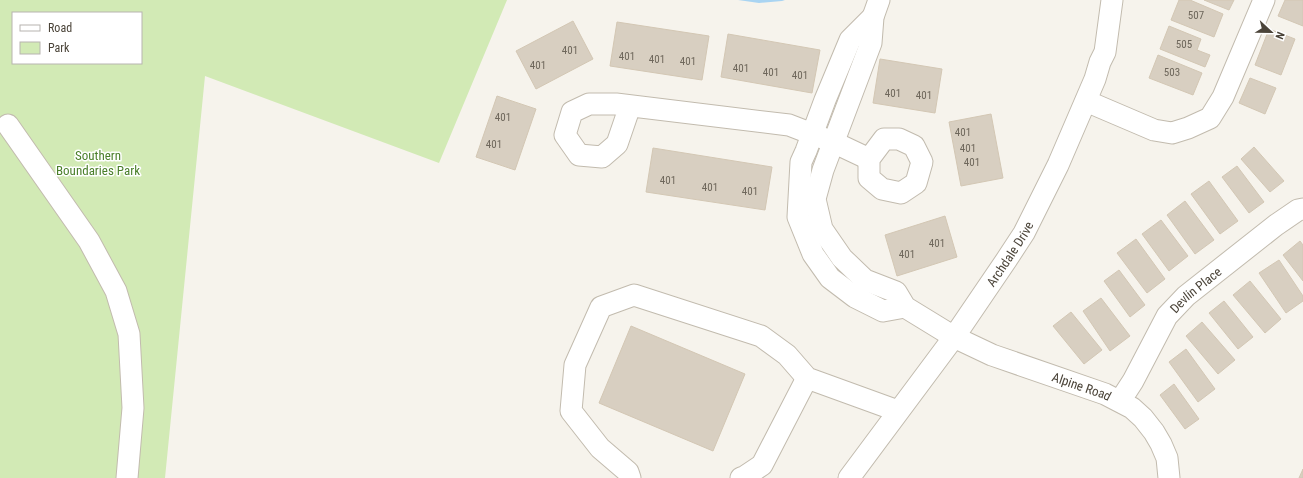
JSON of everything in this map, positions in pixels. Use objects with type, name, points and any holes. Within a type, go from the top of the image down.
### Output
[{"type":"street","name":"Archdale Drive","points":[[849,478],[954,337],[1008,259],[1024,233],[1058,165],[1086,101],[1105,52],[1112,0]]},
{"type":"street","points":[[1086,101],[1154,130],[1172,133],[1188,128],[1210,118],[1223,97],[1264,0]]},
{"type":"street","points":[[876,9],[871,43],[833,142],[815,199],[822,229],[842,258],[866,280],[896,292],[905,307],[883,311],[855,297],[830,278],[812,254],[798,217],[801,162],[850,40],[876,9]]},
{"type":"street","points":[[630,106],[790,125],[833,142],[869,159]]},
{"type":"street","points":[[8,125],[89,241],[116,291],[129,334],[133,408],[127,478]]},
{"type":"street","name":"Devlin Place","points":[[1120,401],[1133,382],[1167,316],[1186,296],[1276,225],[1298,210],[1303,209]]},
{"type":"street","points":[[630,478],[628,472],[600,448],[571,411],[575,365],[601,307],[634,295],[761,336],[787,355],[807,378],[898,411]]},
{"type":"street","name":"Alpine Road","points":[[905,307],[954,337],[992,355],[1105,394],[1132,408],[1143,418],[1154,432],[1167,458],[1169,478]]},
{"type":"street","points":[[741,478],[762,465],[807,378]]},
{"type":"green space","name":"Southern Boundaries Park","points":[[0,0],[507,0],[439,163],[205,76],[165,478],[0,478]]},
{"type":"water","points":[[738,0],[785,0],[759,3]]},
{"type":"building","points":[[1179,0],[1190,0],[1223,14],[1214,37],[1171,20]]},
{"type":"building","points":[[1204,0],[1234,0],[1229,10]]},
{"type":"building","points":[[1285,0],[1303,0],[1303,26],[1278,16]]},
{"type":"building","points":[[573,21],[593,59],[536,89],[516,51]]},
{"type":"building","points":[[617,22],[709,36],[702,80],[610,66]]},
{"type":"building","points":[[1169,26],[1201,39],[1197,50],[1210,55],[1205,67],[1160,49]]},
{"type":"building","points":[[1269,29],[1295,39],[1281,75],[1255,65]]},
{"type":"building","points":[[728,34],[820,50],[812,93],[721,77]]},
{"type":"building","points":[[1158,55],[1202,73],[1193,95],[1149,78]]},
{"type":"building","points":[[880,59],[942,69],[935,113],[873,103]]},
{"type":"building","points":[[1250,78],[1276,88],[1265,114],[1239,103]]},
{"type":"building","points":[[497,96],[536,109],[515,170],[476,157]]},
{"type":"building","points":[[991,114],[1003,178],[961,186],[949,122]]},
{"type":"building","points":[[1254,147],[1284,181],[1270,192],[1241,159]]},
{"type":"building","points":[[653,148],[772,167],[765,210],[646,192]]},
{"type":"building","points":[[1237,166],[1264,202],[1249,213],[1222,177]]},
{"type":"building","points":[[1209,181],[1238,221],[1220,234],[1191,194]]},
{"type":"building","points":[[1185,201],[1214,240],[1195,254],[1167,215]]},
{"type":"building","points":[[945,216],[957,257],[897,276],[885,235]]},
{"type":"building","points":[[1161,220],[1188,256],[1169,271],[1142,234]]},
{"type":"building","points":[[1136,239],[1165,279],[1147,293],[1117,253]]},
{"type":"building","points":[[1300,241],[1303,245],[1303,281],[1283,255]]},
{"type":"building","points":[[1279,260],[1303,296],[1303,301],[1286,313],[1259,273]]},
{"type":"building","points":[[1119,270],[1145,305],[1130,317],[1104,281]]},
{"type":"building","points":[[1250,281],[1281,319],[1265,333],[1233,295]]},
{"type":"building","points":[[1101,298],[1130,336],[1110,351],[1083,311]]},
{"type":"building","points":[[1224,301],[1253,337],[1238,349],[1209,313]]},
{"type":"building","points":[[1071,312],[1102,350],[1084,364],[1053,326]]},
{"type":"building","points":[[1202,322],[1235,360],[1218,374],[1186,336]]},
{"type":"building","points":[[631,326],[745,374],[713,451],[599,403]]},
{"type":"building","points":[[1186,349],[1215,389],[1198,402],[1169,362]]},
{"type":"building","points":[[1174,384],[1199,419],[1185,429],[1160,395]]},
{"type":"building","points":[[1303,469],[1303,478],[1299,478]]}]
